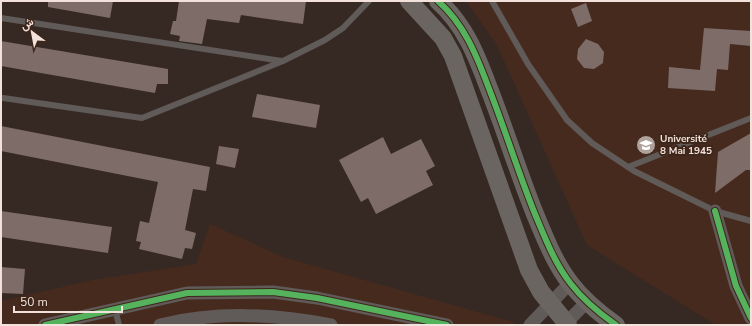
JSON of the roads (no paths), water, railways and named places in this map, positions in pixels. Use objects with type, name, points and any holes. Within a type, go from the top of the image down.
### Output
[{"type":"street","points":[[409,1],[443,38],[453,56],[529,270],[550,304],[566,325],[587,302]]},
{"type":"street","points":[[438,1],[461,27],[474,49],[495,104],[516,167],[544,236],[559,266],[570,283],[587,302],[595,310],[616,325]]},
{"type":"street","points":[[716,211],[736,286],[751,318]]},
{"type":"street","points":[[530,325],[570,283]]},
{"type":"street","points":[[45,325],[187,293],[273,292],[317,298],[447,325]]},
{"type":"street","points":[[160,325],[206,317],[268,316],[331,325]]},
{"type":"lane","points":[[3,98],[142,118],[283,61],[325,40],[343,28],[369,1]]},
{"type":"lane","points":[[492,1],[528,64],[567,120],[592,143],[628,167],[716,211],[751,221]]},
{"type":"lane","points":[[1,18],[283,61]]},
{"type":"lane","points":[[628,167],[751,118]]},
{"type":"lane","points":[[115,309],[119,325]]},
{"type":"place","name":"Université 8 Mai 1945","points":[[646,145]]}]
